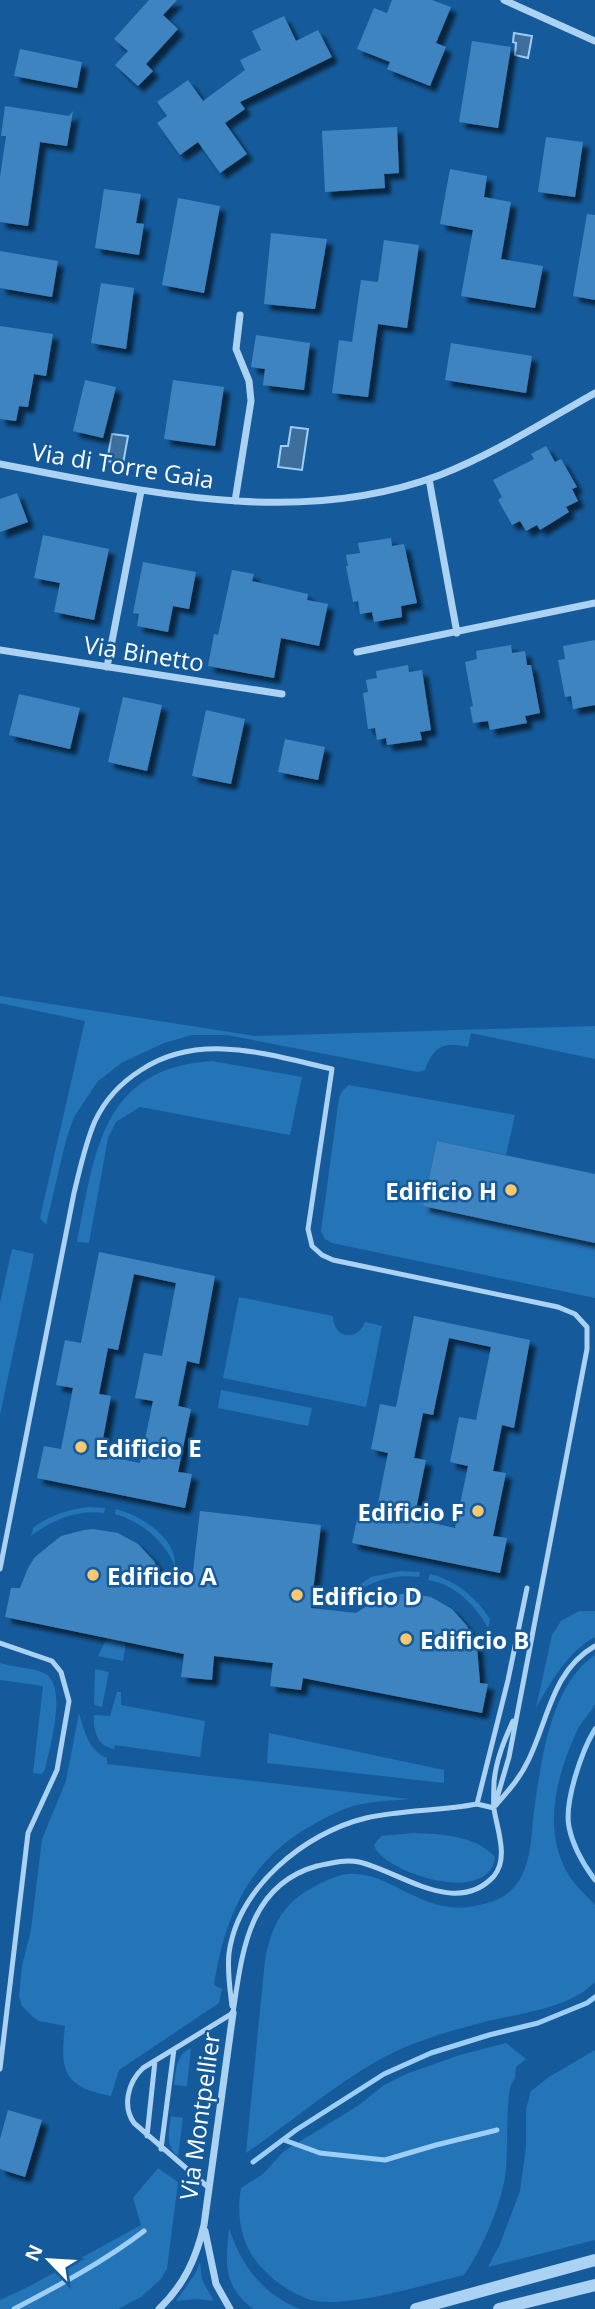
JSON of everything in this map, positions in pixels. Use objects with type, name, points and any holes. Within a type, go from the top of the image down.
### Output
[{"type":"street","points":[[503,0],[595,41]]},
{"type":"street","points":[[235,501],[251,401],[249,380],[236,349],[240,315]]},
{"type":"street","name":"Via di Torre Gaia","points":[[0,464],[181,497],[300,503],[332,500],[429,479],[495,448],[595,393]]},
{"type":"street","points":[[429,479],[457,633]]},
{"type":"street","points":[[107,667],[141,491]]},
{"type":"street","points":[[357,652],[595,603]]},
{"type":"street","name":"Via Binetto","points":[[0,650],[282,694]]},
{"type":"street","name":"Via Montpellier","points":[[159,2309],[189,2271],[204,2225],[233,2013]]},
{"type":"street","name":"Via Montpellier","points":[[204,2225],[216,2284],[230,2309]]},
{"type":"street","points":[[416,2309],[595,2260]]},
{"type":"street","points":[[499,2309],[595,2285]]},
{"type":"lane","points":[[0,1569],[79,1173],[86,1144],[99,1115],[125,1082],[155,1061],[195,1049],[241,1050],[332,1069],[307,1229],[312,1246],[333,1260],[558,1307],[582,1320],[588,1333],[506,1768],[494,1808]]},
{"type":"lane","points":[[494,1808],[477,1804],[505,1692],[525,1587],[539,1590]]},
{"type":"lane","points":[[0,1643],[52,1661],[61,1672],[69,1701],[57,1770],[28,1833],[0,2069]]},
{"type":"lane","points":[[494,1808],[524,1771],[547,1708],[559,1684],[576,1660],[595,1646]]},
{"type":"lane","points":[[494,1808],[499,1755],[516,1714]]},
{"type":"lane","name":"Via Montpellier","points":[[233,2013],[228,1965],[234,1932],[249,1901],[285,1861],[327,1832],[357,1821],[477,1804]]},
{"type":"lane","name":"Via Montpellier","points":[[233,2013],[241,1963],[254,1921],[266,1899],[287,1879],[308,1869],[351,1860],[432,1890],[453,1892],[472,1889],[488,1881],[499,1866],[500,1841],[494,1808]]},
{"type":"lane","points":[[209,2188],[147,2136],[130,2118],[127,2104],[130,2086],[138,2073],[233,2013]]},
{"type":"lane","points":[[161,2148],[174,2049]]},
{"type":"lane","points":[[147,2136],[155,2061]]},
{"type":"shaded area","points":[[514,33],[532,36],[528,58],[515,55]]},
{"type":"shaded area","points":[[291,427],[308,429],[302,470],[278,467],[281,446],[288,446]]},
{"type":"shaded area","points":[[112,434],[128,436],[123,464],[107,461]]},
{"type":"shaded area","points":[[0,996],[255,1036],[595,1026],[595,1059],[471,1033],[468,1047],[452,1045],[440,1048],[432,1056],[425,1070],[418,1072],[227,1035],[192,1035],[164,1043],[123,1062],[98,1081],[74,1117],[46,1225],[40,1218],[85,1021],[0,1003]]},
{"type":"shaded area","points":[[212,1061],[302,1077],[290,1135],[140,1107],[116,1122],[108,1138],[89,1243],[77,1242],[98,1148],[109,1121],[125,1098],[146,1080],[175,1067]]},
{"type":"shaded area","points":[[349,1085],[515,1115],[506,1155],[437,1141],[423,1206],[595,1243],[595,1298],[332,1243],[325,1239],[321,1231],[339,1098]]},
{"type":"shaded area","points":[[12,1249],[34,1254],[0,1415],[0,1303]]},
{"type":"shaded area","points":[[239,1297],[333,1316],[337,1329],[346,1335],[357,1333],[365,1322],[382,1326],[366,1407],[223,1378]]},
{"type":"shaded area","points":[[221,1390],[312,1408],[308,1426],[218,1408]]},
{"type":"shaded area","points":[[88,1507],[105,1508],[104,1513],[65,1517],[31,1536],[33,1528],[52,1516]]},
{"type":"shaded area","points":[[116,1509],[156,1529],[170,1546],[175,1567],[159,1541],[143,1527],[115,1514]]},
{"type":"shaded area","points":[[400,1571],[420,1572],[419,1577],[378,1581],[360,1590],[344,1603],[345,1595],[371,1577]]},
{"type":"shaded area","points":[[430,1574],[448,1580],[471,1597],[490,1619],[488,1628],[477,1611],[463,1597],[447,1586],[428,1580]]},
{"type":"shaded area","points":[[579,1611],[595,1611],[595,1637],[568,1659],[536,1708],[552,1635],[561,1621]]},
{"type":"shaded area","points":[[107,1638],[126,1642],[123,1661],[98,1656]]},
{"type":"shaded area","points":[[595,1655],[595,1704],[579,1727],[563,1765],[554,1819],[559,1855],[567,1872],[595,1905],[595,1982],[571,1999],[557,2005],[454,2030],[414,2043],[389,2055],[343,2083],[246,2153],[265,1960],[270,1938],[284,1911],[308,1890],[347,1874],[379,1879],[424,1900],[459,1908],[492,1902],[514,1888],[526,1867],[529,1854],[541,1764],[552,1722],[568,1684],[580,1668]]},
{"type":"shaded area","points":[[0,1663],[44,1673],[55,1690],[53,1733],[45,1770],[41,1774],[33,1773],[43,1686],[0,1680]]},
{"type":"shaded area","points":[[95,1669],[109,1672],[102,1707],[94,1705]]},
{"type":"shaded area","points":[[117,1692],[121,1692],[121,1705],[205,1721],[200,1757],[115,1745],[114,1749],[104,1745],[95,1732],[94,1715],[110,1716]]},
{"type":"shaded area","points":[[79,1713],[88,1740],[96,1751],[107,1758],[107,1764],[409,1799],[372,1802],[346,1809],[293,1837],[274,1853],[244,1890],[225,1935],[214,1985],[222,1989],[219,2003],[119,2070],[111,2096],[83,2088],[74,2082],[68,2074],[63,2055],[65,2026],[39,2021],[22,2006],[19,1996],[22,1966],[31,1930],[42,1839],[66,1781]]},
{"type":"shaded area","points":[[269,1733],[444,1770],[444,1783],[267,1763]]},
{"type":"shaded area","points":[[413,1833],[446,1835],[467,1840],[478,1844],[495,1857],[488,1872],[474,1880],[434,1880],[395,1865],[381,1855],[374,1845],[381,1836]]},
{"type":"shaded area","points":[[506,2043],[526,2059],[516,2067],[515,2078],[510,2087],[504,2182],[491,2224],[464,2275],[387,2294],[327,2302],[311,2300],[297,2294],[278,2283],[262,2268],[249,2250],[242,2231],[239,2210],[241,2188],[263,2174],[283,2152],[359,2105],[384,2085],[406,2074],[460,2055]]},
{"type":"shaded area","points":[[191,2048],[187,2086],[174,2085],[180,2058]]},
{"type":"shaded area","points":[[595,2050],[595,2240],[488,2267],[500,2244],[520,2191],[526,2147],[526,2109],[531,2091]]},
{"type":"shaded area","points":[[171,2116],[183,2118],[178,2156],[170,2143]]},
{"type":"shaded area","points":[[158,2168],[178,2182],[167,2269],[160,2280],[141,2297],[118,2309],[0,2309],[0,2300],[141,2225],[133,2198]]},
{"type":"shaded area","points":[[229,2228],[240,2254],[255,2277],[275,2296],[300,2309],[253,2309],[243,2300],[228,2273]]},
{"type":"shaded area","points":[[200,2262],[202,2280],[214,2301],[176,2301],[195,2274]]},
{"type":"building","points":[[149,0],[177,0],[163,15],[178,29],[146,64],[153,71],[138,86],[115,65],[128,51],[114,39]]},
{"type":"building","points":[[392,0],[432,0],[451,7],[436,43],[446,47],[430,86],[387,69],[390,62],[357,49],[374,8],[387,13]]},
{"type":"building","points":[[284,16],[296,41],[318,30],[332,57],[240,102],[245,109],[225,123],[247,154],[220,173],[198,142],[180,155],[157,123],[167,116],[157,102],[188,80],[203,101],[245,70],[240,60],[261,50],[252,31]]},
{"type":"building","points":[[472,41],[511,47],[498,128],[459,122]]},
{"type":"building","points":[[20,49],[82,62],[77,88],[14,76]]},
{"type":"building","points":[[5,106],[69,116],[73,111],[67,146],[40,142],[28,226],[0,222],[0,177],[6,136],[1,136]]},
{"type":"building","points":[[397,127],[399,173],[384,174],[385,188],[325,192],[322,131]]},
{"type":"building","points":[[546,137],[583,142],[575,197],[538,192]]},
{"type":"building","points":[[450,169],[487,176],[484,197],[511,202],[501,259],[543,266],[535,308],[461,296],[473,230],[440,224]]},
{"type":"building","points":[[104,189],[141,194],[136,223],[144,224],[139,255],[95,248]]},
{"type":"building","points":[[178,198],[220,206],[204,293],[162,285]]},
{"type":"building","points":[[587,214],[595,215],[595,300],[573,296]]},
{"type":"building","points":[[271,233],[327,239],[315,309],[264,304]]},
{"type":"building","points":[[384,240],[419,245],[407,328],[378,324],[368,397],[332,393],[339,340],[352,342],[361,280],[378,282]]},
{"type":"building","points":[[0,251],[58,261],[52,297],[0,288]]},
{"type":"building","points":[[101,283],[134,288],[126,349],[91,343]]},
{"type":"building","points":[[0,326],[53,334],[46,376],[34,374],[28,407],[19,406],[16,421],[0,419]]},
{"type":"building","points":[[256,335],[310,343],[304,390],[263,385],[265,369],[251,367]]},
{"type":"building","points":[[451,343],[532,356],[526,393],[445,380]]},
{"type":"building","points":[[85,380],[116,387],[103,438],[73,431]]},
{"type":"building","points":[[173,380],[224,387],[215,446],[164,439]]},
{"type":"building","points":[[546,446],[555,462],[561,459],[577,487],[572,489],[578,501],[566,507],[569,512],[540,530],[537,525],[526,531],[520,521],[512,525],[498,500],[502,497],[493,480],[534,459],[531,454]]},
{"type":"building","points":[[17,493],[28,522],[0,532],[0,499]]},
{"type":"building","points":[[43,535],[109,549],[94,620],[54,612],[60,583],[34,578]]},
{"type":"building","points":[[391,538],[392,546],[404,544],[417,603],[401,606],[402,617],[374,622],[372,612],[360,614],[358,601],[353,602],[346,555],[360,553],[358,543]]},
{"type":"building","points":[[143,562],[196,572],[189,609],[173,606],[168,632],[137,626],[139,614],[133,613]]},
{"type":"building","points":[[232,570],[254,574],[252,581],[308,594],[307,600],[328,604],[319,646],[281,638],[274,678],[208,666],[214,634],[218,635]]},
{"type":"building","points":[[595,640],[595,705],[573,709],[571,696],[565,697],[558,660],[565,659],[563,646]]},
{"type":"building","points":[[511,645],[512,653],[525,651],[527,665],[531,665],[540,713],[525,716],[527,723],[490,730],[488,721],[473,723],[470,707],[473,706],[465,662],[477,659],[476,651]]},
{"type":"building","points":[[408,665],[409,672],[422,670],[431,730],[420,732],[422,740],[387,745],[386,738],[377,740],[375,728],[368,729],[363,693],[368,692],[366,680],[377,678],[376,671]]},
{"type":"building","points":[[19,694],[80,708],[70,749],[9,735]]},
{"type":"building","points":[[123,697],[162,705],[147,771],[108,762]]},
{"type":"building","points":[[206,710],[245,719],[231,784],[192,776]]},
{"type":"building","points":[[285,739],[325,747],[318,780],[278,772]]},
{"type":"building","name":"Edificio H","points":[[437,1141],[595,1174],[595,1243],[423,1206]]},
{"type":"building","points":[[99,1252],[215,1276],[199,1364],[187,1361],[178,1406],[191,1409],[178,1472],[192,1474],[185,1508],[37,1478],[44,1446],[61,1449],[73,1388],[56,1385],[65,1340],[81,1343]],"holes":[[[134,1274],[176,1283],[162,1356],[144,1353],[135,1398],[153,1401],[140,1463],[100,1455],[111,1396],[99,1394],[108,1348],[118,1350]]]},
{"type":"building","points":[[414,1316],[530,1340],[514,1428],[502,1425],[493,1471],[506,1473],[493,1536],[507,1538],[500,1573],[352,1543],[359,1510],[376,1513],[388,1453],[371,1449],[380,1404],[396,1407]],"holes":[[[449,1338],[491,1347],[476,1420],[459,1417],[450,1462],[468,1466],[455,1528],[414,1519],[426,1460],[414,1458],[423,1413],[433,1415]]]},
{"type":"building","points":[[200,1511],[321,1525],[311,1608],[356,1613],[378,1599],[407,1593],[431,1597],[452,1609],[467,1626],[477,1647],[480,1683],[488,1684],[482,1713],[303,1678],[301,1690],[270,1686],[273,1663],[214,1656],[212,1680],[181,1677],[184,1654],[5,1617],[11,1588],[20,1588],[35,1557],[61,1536],[84,1530],[118,1533],[138,1544],[154,1561],[162,1577],[192,1580]]},
{"type":"building","points":[[8,2110],[42,2120],[25,2177],[0,2169],[0,2139]]},
{"type":"waterway","points":[[595,1729],[575,1776],[568,1816],[576,1848],[595,1880]]},
{"type":"waterway","points":[[253,2162],[296,2130],[384,2074],[431,2053],[538,2023],[587,2003],[595,1997]]},
{"type":"waterway","points":[[284,2140],[320,2153],[385,2160],[497,2130]]},
{"type":"waterway","points":[[14,2309],[97,2263],[144,2231]]},
{"type":"place","name":"Edificio H","points":[[511,1190]]},
{"type":"place","name":"Edificio E","points":[[81,1447]]},
{"type":"place","name":"Edificio F","points":[[478,1511]]},
{"type":"place","name":"Edificio A","points":[[93,1575]]},
{"type":"place","name":"Edificio D","points":[[297,1595]]},
{"type":"place","name":"Edificio B","points":[[406,1639]]}]
